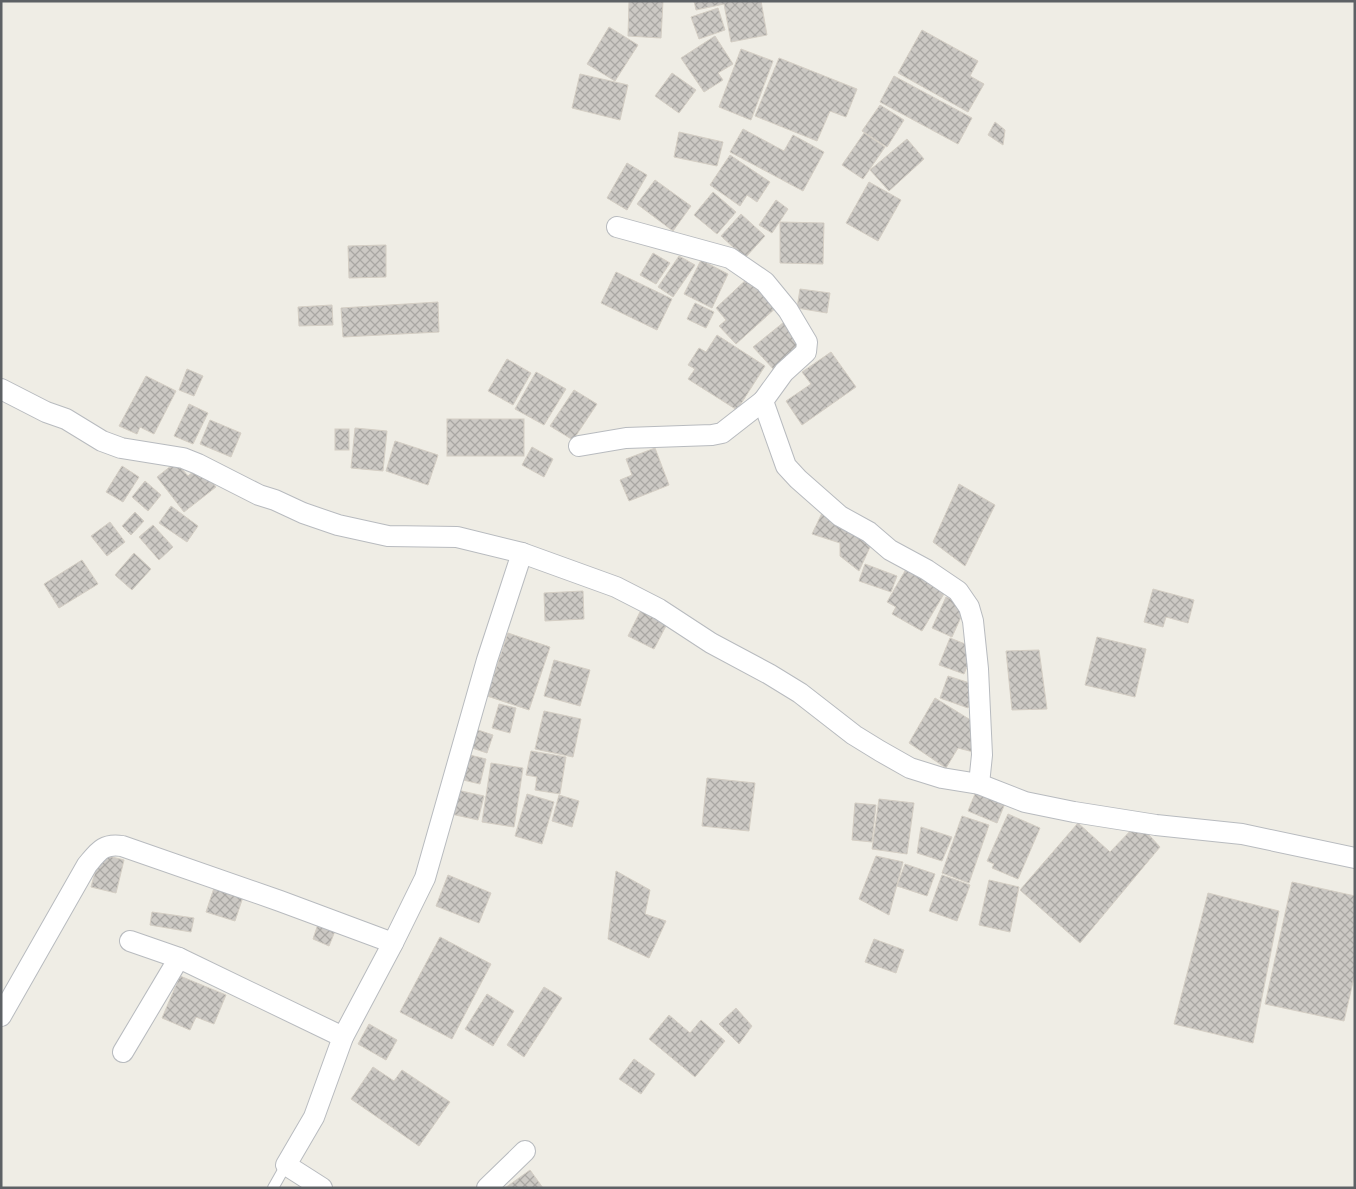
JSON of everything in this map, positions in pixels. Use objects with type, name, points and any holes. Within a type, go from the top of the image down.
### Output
[{"type":"street","points":[[578,446],[626,438],[722,433],[763,401],[784,372],[806,352],[807,342],[788,310],[765,282],[730,258],[617,228]]},
{"type":"street","points":[[1,389],[46,412],[66,419],[102,441],[121,448],[182,458],[198,464],[259,495],[338,525],[388,536],[457,537],[522,553],[616,587],[659,609],[711,643],[769,674],[800,694],[854,735],[910,768],[942,778],[979,784],[1025,802],[1074,812],[1242,834],[1355,858]]},
{"type":"street","points":[[763,401],[786,466],[798,479],[840,516],[869,532],[890,550],[927,570],[958,591],[969,607],[978,669],[982,755],[979,784]]},
{"type":"street","points":[[322,1188],[286,1165],[314,1117],[342,1037],[393,943],[425,878],[487,660],[522,553]]},
{"type":"street","points":[[1,1016],[87,865],[104,847],[112,844],[280,901],[393,943]]},
{"type":"street","points":[[130,941],[179,958],[342,1037]]},
{"type":"street","points":[[123,1052],[179,958]]},
{"type":"street","points":[[487,1188],[525,1151]]},
{"type":"lane","points":[[273,1188],[286,1165]]},
{"type":"building","points":[[629,1],[663,1],[661,38],[628,36]]},
{"type":"building","points":[[694,1],[761,1],[767,35],[731,42],[724,4],[696,10]]},
{"type":"building","points":[[718,8],[725,30],[699,39],[691,17]]},
{"type":"building","points":[[609,27],[638,45],[615,81],[587,64]]},
{"type":"building","points":[[922,30],[978,61],[970,76],[984,84],[968,112],[898,73]]},
{"type":"building","points":[[715,36],[733,64],[718,73],[723,80],[704,92],[681,58]]},
{"type":"building","points":[[741,49],[773,61],[751,120],[719,107]]},
{"type":"building","points":[[779,58],[857,89],[846,117],[830,111],[817,141],[755,116]]},
{"type":"building","points":[[672,73],[696,90],[679,113],[655,96]]},
{"type":"building","points":[[580,74],[628,85],[620,120],[572,108]]},
{"type":"building","points":[[894,76],[972,118],[958,144],[880,102]]},
{"type":"building","points":[[880,105],[904,120],[887,147],[862,131]]},
{"type":"building","points":[[995,122],[1005,130],[1003,145],[988,135]]},
{"type":"building","points":[[743,129],[784,151],[793,135],[824,152],[803,191],[730,152]]},
{"type":"building","points":[[679,132],[723,142],[717,166],[674,157]]},
{"type":"building","points":[[864,133],[885,147],[863,179],[842,165]]},
{"type":"building","points":[[907,139],[924,159],[889,191],[870,170]]},
{"type":"building","points":[[730,155],[770,182],[757,202],[747,195],[740,206],[710,185]]},
{"type":"building","points":[[627,163],[647,175],[627,210],[607,198]]},
{"type":"building","points":[[655,180],[691,206],[673,231],[637,204]]},
{"type":"building","points":[[869,182],[901,200],[878,241],[846,223]]},
{"type":"building","points":[[713,192],[736,212],[717,234],[694,215]]},
{"type":"building","points":[[776,200],[788,209],[772,233],[759,225]]},
{"type":"building","points":[[741,214],[765,236],[745,258],[721,236]]},
{"type":"building","points":[[780,222],[824,223],[823,264],[780,263]]},
{"type":"building","points":[[386,245],[386,277],[349,278],[348,246]]},
{"type":"building","points":[[653,253],[670,263],[656,284],[640,275]]},
{"type":"building","points":[[679,256],[695,265],[673,297],[658,287]]},
{"type":"building","points":[[701,260],[728,274],[712,308],[684,294]]},
{"type":"building","points":[[616,272],[672,299],[657,330],[601,303]]},
{"type":"building","points":[[750,276],[778,306],[736,344],[719,326],[726,320],[716,308]]},
{"type":"building","points":[[800,289],[830,293],[827,313],[797,308]]},
{"type":"building","points":[[438,302],[439,332],[343,337],[341,308]]},
{"type":"building","points":[[695,303],[714,312],[706,328],[687,319]]},
{"type":"building","points":[[332,305],[333,325],[299,326],[298,307]]},
{"type":"building","points":[[784,322],[806,346],[776,372],[753,347]]},
{"type":"building","points":[[717,335],[765,366],[737,410],[688,379],[695,369],[688,365],[699,348],[706,352]]},
{"type":"building","points":[[831,352],[856,387],[802,425],[786,401],[811,384],[802,372]]},
{"type":"building","points":[[507,359],[531,373],[513,405],[488,391]]},
{"type":"building","points":[[187,369],[203,376],[194,396],[179,390]]},
{"type":"building","points":[[536,372],[566,389],[544,425],[515,409]]},
{"type":"building","points":[[146,376],[176,391],[154,434],[140,427],[137,434],[119,426]]},
{"type":"building","points":[[574,390],[597,404],[573,440],[550,426]]},
{"type":"building","points":[[189,404],[208,413],[193,444],[174,436]]},
{"type":"building","points":[[447,419],[524,419],[524,456],[447,456]]},
{"type":"building","points":[[210,420],[241,433],[231,457],[200,444]]},
{"type":"building","points":[[355,428],[387,431],[383,471],[351,468]]},
{"type":"building","points":[[335,429],[349,429],[349,450],[335,450]]},
{"type":"building","points":[[395,441],[438,455],[428,485],[386,471]]},
{"type":"building","points":[[532,447],[553,459],[544,477],[522,465]]},
{"type":"building","points":[[655,448],[669,485],[629,501],[620,480],[632,475],[626,459]]},
{"type":"building","points":[[176,462],[188,476],[200,466],[216,487],[184,512],[157,477]]},
{"type":"building","points":[[122,466],[139,477],[123,502],[106,492]]},
{"type":"building","points":[[145,481],[161,495],[148,511],[132,497]]},
{"type":"building","points":[[959,484],[995,505],[965,566],[933,542]]},
{"type":"building","points":[[171,506],[198,526],[187,542],[159,523]]},
{"type":"building","points":[[823,511],[863,533],[870,547],[859,571],[840,556],[840,543],[812,534]]},
{"type":"building","points":[[135,512],[144,521],[131,535],[122,526]]},
{"type":"building","points":[[110,522],[125,542],[107,556],[91,536]]},
{"type":"building","points":[[153,525],[173,547],[159,560],[139,537]]},
{"type":"building","points":[[134,553],[151,569],[132,590],[115,575]]},
{"type":"building","points":[[82,560],[98,584],[59,608],[44,584]]},
{"type":"building","points":[[865,564],[897,576],[891,592],[859,581]]},
{"type":"building","points":[[909,564],[948,587],[922,631],[892,614],[896,607],[887,602]]},
{"type":"building","points":[[1153,589],[1194,600],[1188,623],[1166,617],[1163,627],[1144,622]]},
{"type":"building","points":[[583,591],[584,619],[545,621],[544,593]]},
{"type":"building","points":[[946,597],[966,606],[952,637],[932,628]]},
{"type":"building","points":[[642,608],[668,622],[654,649],[628,636]]},
{"type":"building","points":[[508,633],[550,647],[529,710],[487,696]]},
{"type":"building","points":[[1097,637],[1146,649],[1135,697],[1085,685]]},
{"type":"building","points":[[950,638],[975,648],[964,674],[939,665]]},
{"type":"building","points":[[1039,650],[1047,709],[1012,710],[1006,651]]},
{"type":"building","points":[[554,660],[590,670],[580,706],[544,696]]},
{"type":"building","points":[[948,676],[976,685],[968,708],[940,698]]},
{"type":"building","points":[[935,698],[977,724],[981,754],[958,748],[946,768],[909,743]]},
{"type":"building","points":[[499,704],[516,708],[510,733],[492,728]]},
{"type":"building","points":[[544,711],[581,719],[573,757],[535,749]]},
{"type":"building","points":[[475,729],[493,735],[487,753],[469,747]]},
{"type":"building","points":[[531,751],[566,757],[560,794],[535,790],[537,777],[526,775]]},
{"type":"building","points":[[466,754],[486,759],[480,784],[459,779]]},
{"type":"building","points":[[491,763],[523,768],[514,827],[482,822]]},
{"type":"building","points":[[707,778],[755,783],[749,831],[702,826]]},
{"type":"building","points":[[977,789],[1006,801],[997,823],[968,811]]},
{"type":"building","points":[[457,790],[484,796],[478,820],[451,814]]},
{"type":"building","points":[[527,794],[554,802],[542,844],[515,836]]},
{"type":"building","points":[[559,795],[579,801],[572,827],[552,821]]},
{"type":"building","points":[[879,799],[914,803],[907,854],[872,849]]},
{"type":"building","points":[[855,803],[876,805],[872,842],[852,840]]},
{"type":"building","points":[[1008,814],[1040,828],[1018,879],[992,868],[994,864],[987,861]]},
{"type":"building","points":[[962,816],[989,825],[969,883],[942,873]]},
{"type":"building","points":[[1078,823],[1110,852],[1138,823],[1160,847],[1080,943],[1020,890]]},
{"type":"building","points":[[921,827],[952,837],[942,861],[917,853]]},
{"type":"building","points":[[100,854],[124,860],[116,893],[91,887]]},
{"type":"building","points":[[876,856],[903,862],[889,915],[859,899]]},
{"type":"building","points":[[905,864],[935,874],[927,896],[897,886]]},
{"type":"building","points":[[616,871],[650,890],[645,914],[666,921],[649,958],[608,939]]},
{"type":"building","points":[[448,875],[491,893],[479,923],[436,906]]},
{"type":"building","points":[[942,875],[970,885],[957,921],[929,911]]},
{"type":"building","points":[[989,880],[1019,887],[1010,932],[979,925]]},
{"type":"building","points":[[1292,882],[1355,896],[1355,973],[1344,1021],[1265,1004]]},
{"type":"building","points":[[214,888],[243,897],[235,921],[206,912]]},
{"type":"building","points":[[1208,893],[1279,911],[1253,1043],[1174,1024]]},
{"type":"building","points":[[152,912],[194,918],[191,932],[150,925]]},
{"type":"building","points":[[318,924],[335,931],[329,946],[313,939]]},
{"type":"building","points":[[440,937],[491,964],[452,1039],[400,1012]]},
{"type":"building","points":[[874,939],[904,950],[896,973],[865,962]]},
{"type":"building","points":[[180,976],[226,995],[214,1024],[196,1017],[190,1030],[162,1018]]},
{"type":"building","points":[[544,987],[562,998],[524,1057],[507,1045]]},
{"type":"building","points":[[487,994],[514,1011],[493,1046],[465,1029]]},
{"type":"building","points":[[736,1008],[752,1026],[739,1044],[719,1024]]},
{"type":"building","points":[[669,1015],[690,1033],[701,1020],[725,1041],[695,1077],[649,1039]]},
{"type":"building","points":[[369,1024],[397,1040],[386,1060],[358,1044]]},
{"type":"building","points":[[634,1059],[655,1074],[641,1094],[619,1079]]},
{"type":"building","points":[[373,1067],[394,1081],[402,1070],[450,1102],[419,1146],[351,1099]]},
{"type":"building","points":[[530,1170],[543,1188],[505,1188]]}]
